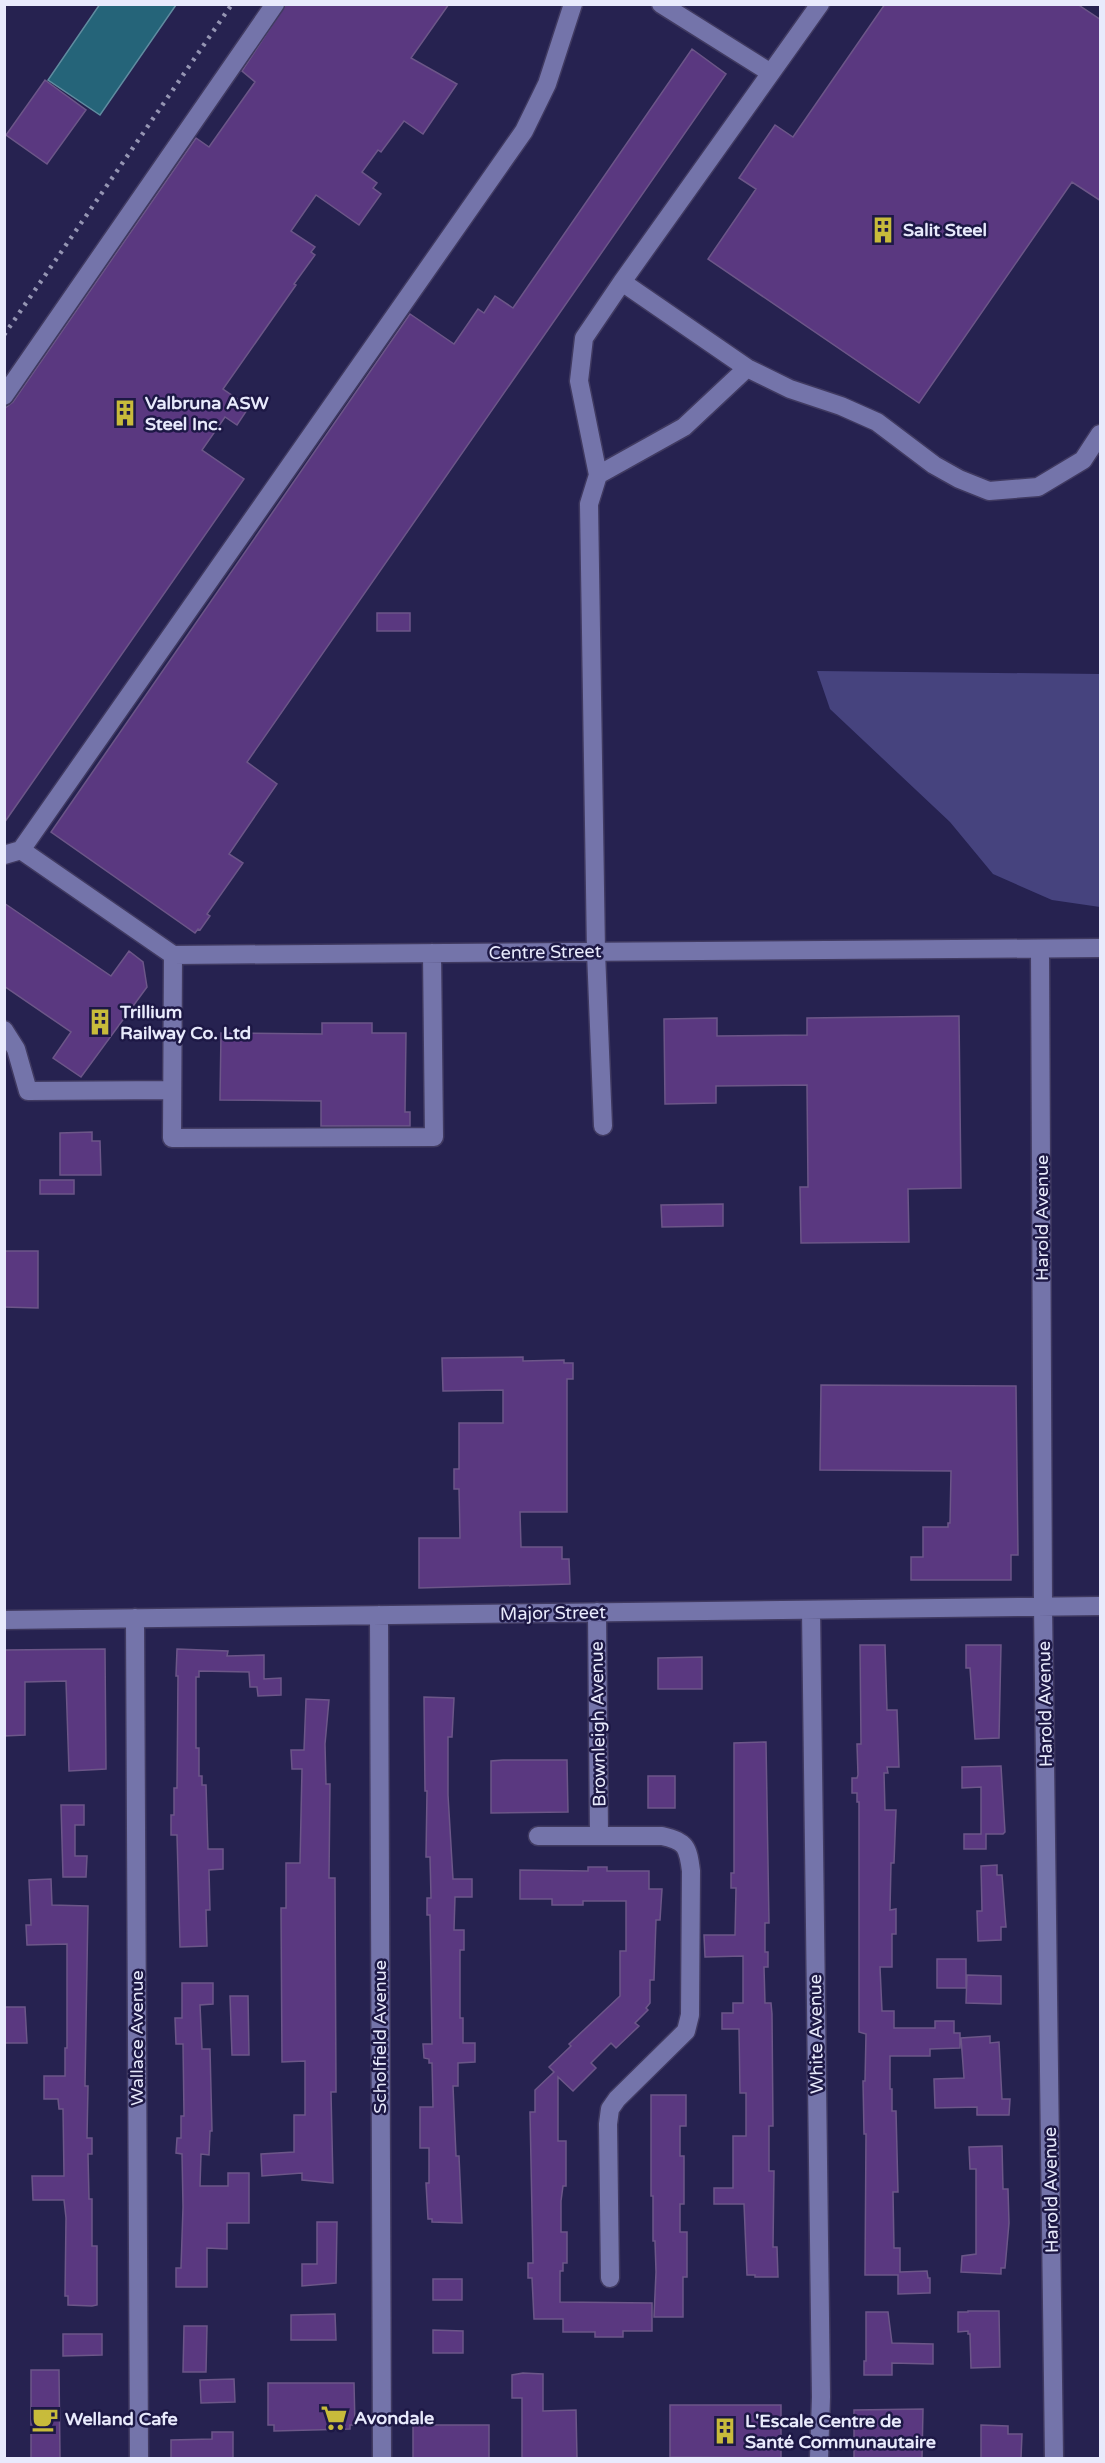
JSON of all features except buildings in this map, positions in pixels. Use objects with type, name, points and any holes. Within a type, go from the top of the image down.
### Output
[{"type":"street","points":[[4,396],[275,4]]},
{"type":"street","points":[[432,953],[434,1137],[172,1138],[165,950],[13,853],[524,130],[547,84],[573,4]]},
{"type":"street","points":[[661,4],[771,73]]},
{"type":"street","points":[[603,1126],[596,952],[589,504],[598,475],[579,381],[584,338],[820,4]]},
{"type":"street","points":[[622,282],[747,368],[790,389],[841,406],[877,422],[934,465],[959,479],[989,491],[1038,487],[1083,460],[1101,434]]},
{"type":"street","points":[[598,475],[684,427],[747,368]]},
{"type":"street","name":"Centre Street","points":[[165,950],[432,953],[1101,948]]},
{"type":"street","name":"Harold Avenue","points":[[1040,949],[1043,1606],[1054,2458]]},
{"type":"street","points":[[4,1030],[16,1049],[28,1090],[172,1090]]},
{"type":"street","name":"Major Street","points":[[4,1620],[1101,1606]]},
{"type":"street","name":"White Avenue","points":[[811,1610],[821,2387],[819,2458]]},
{"type":"street","name":"Brownleigh Avenue","points":[[597,1612],[599,1836]]},
{"type":"street","name":"Scholfield Avenue","points":[[379,1615],[382,2458]]},
{"type":"street","name":"Wallace Avenue","points":[[135,1618],[139,2458]]},
{"type":"street","points":[[538,1836],[662,1836],[678,1839],[688,1852],[691,1871],[692,2000],[686,2031],[617,2098],[610,2109],[608,2140],[610,2278]]},
{"type":"shaded area","points":[[817,671],[1100,674],[1100,907],[1052,900],[993,874],[950,822],[830,709]]},
{"type":"water","points":[[100,4],[176,5],[100,115],[48,80]]},
{"type":"railway","points":[[4,335],[232,4]]},
{"type":"place","name":"Salit Steel","points":[[883,230]]},
{"type":"place","name":"Valbruna ASW Steel Inc.","points":[[125,413]]},
{"type":"place","name":"Trillium Railway Co. Ltd","points":[[100,1022]]},
{"type":"place","name":"Avondale","points":[[334,2418]]},
{"type":"place","name":"Welland Cafe","points":[[45,2419]]},
{"type":"place","name":"L'Escale Centre de Santé Communautaire","points":[[725,2431]]}]
